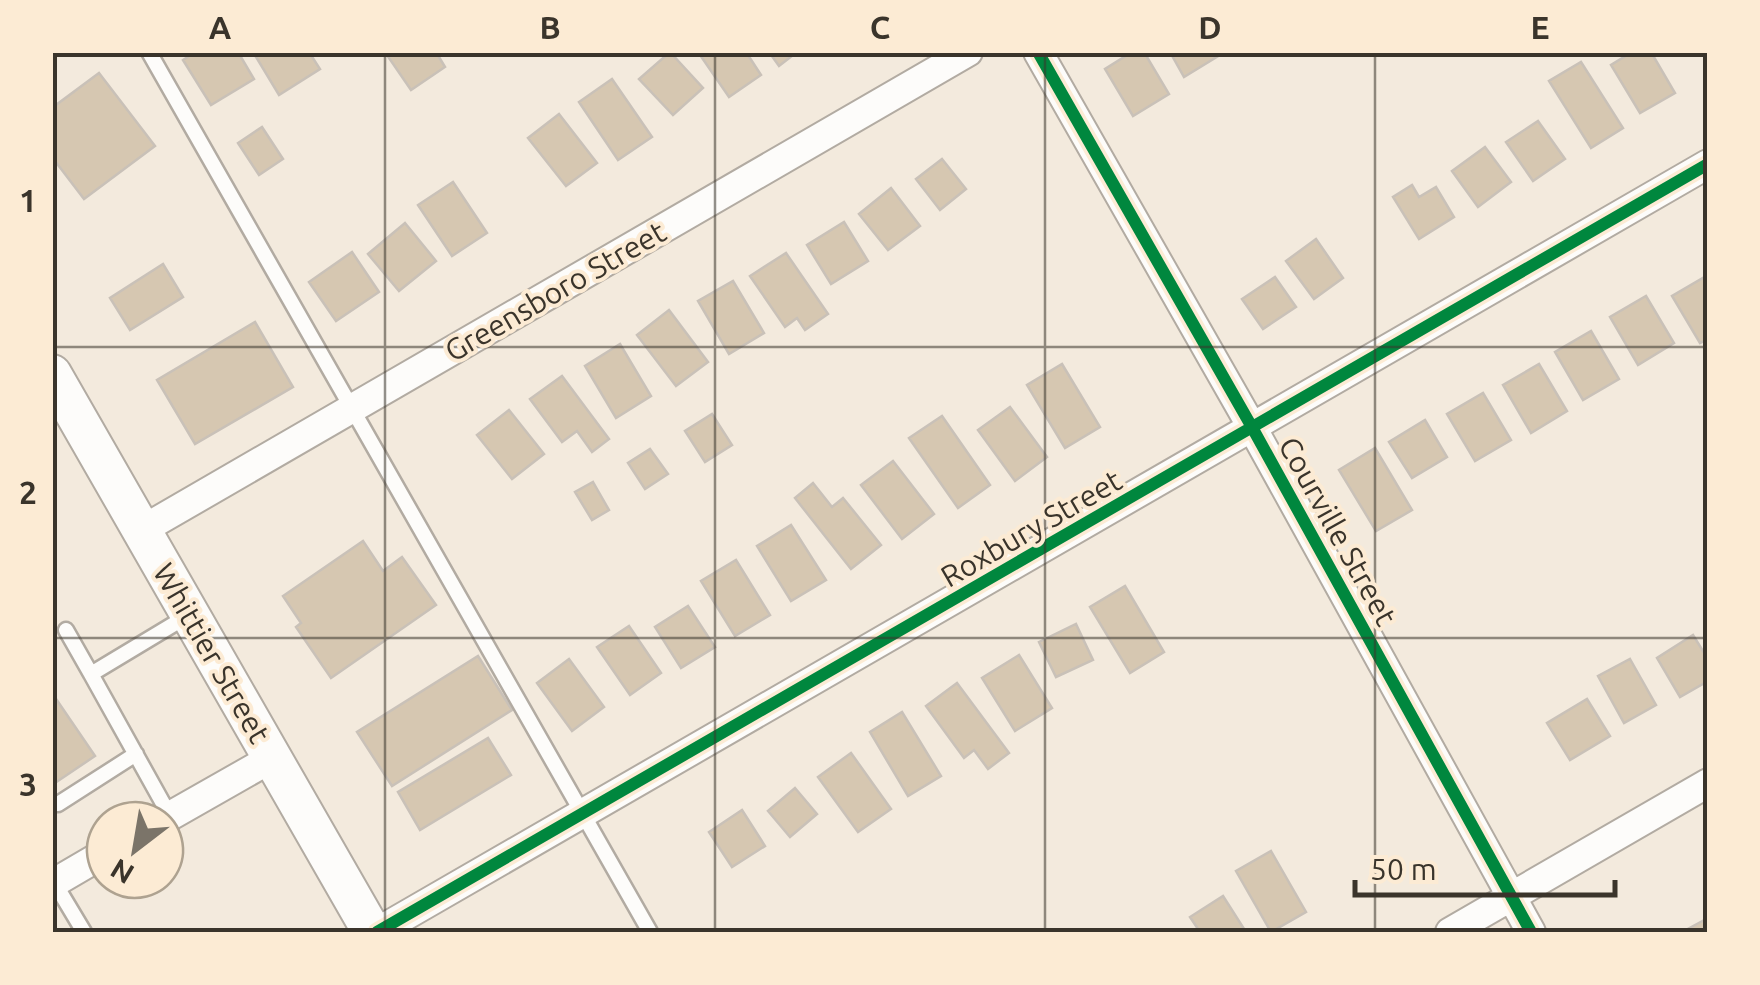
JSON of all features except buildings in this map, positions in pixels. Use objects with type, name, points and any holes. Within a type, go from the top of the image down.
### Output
[{"type":"street","name":"Greensboro Street","points":[[142,530],[968,52]]},
{"type":"street","name":"Courville Street","points":[[1038,52],[1532,932]]},
{"type":"street","name":"Roxbury Street","points":[[374,932],[1708,164]]},
{"type":"street","name":"Whittier Street","points":[[52,374],[374,932]]},
{"type":"street","points":[[185,807],[272,758]]},
{"type":"street","points":[[1450,932],[1708,782]]},
{"type":"street","points":[[53,882],[85,864]]},
{"type":"lane","points":[[149,52],[650,932]]},
{"type":"lane","points":[[91,674],[190,614]]},
{"type":"lane","points":[[66,630],[158,800]]},
{"type":"lane","points":[[58,804],[136,754]]},
{"type":"lane","points":[[53,882],[84,932]]},
{"type":"cycle path","points":[[1038,52],[1253,429],[1531,932]]},
{"type":"cycle path","points":[[377,932],[1708,164]]}]
